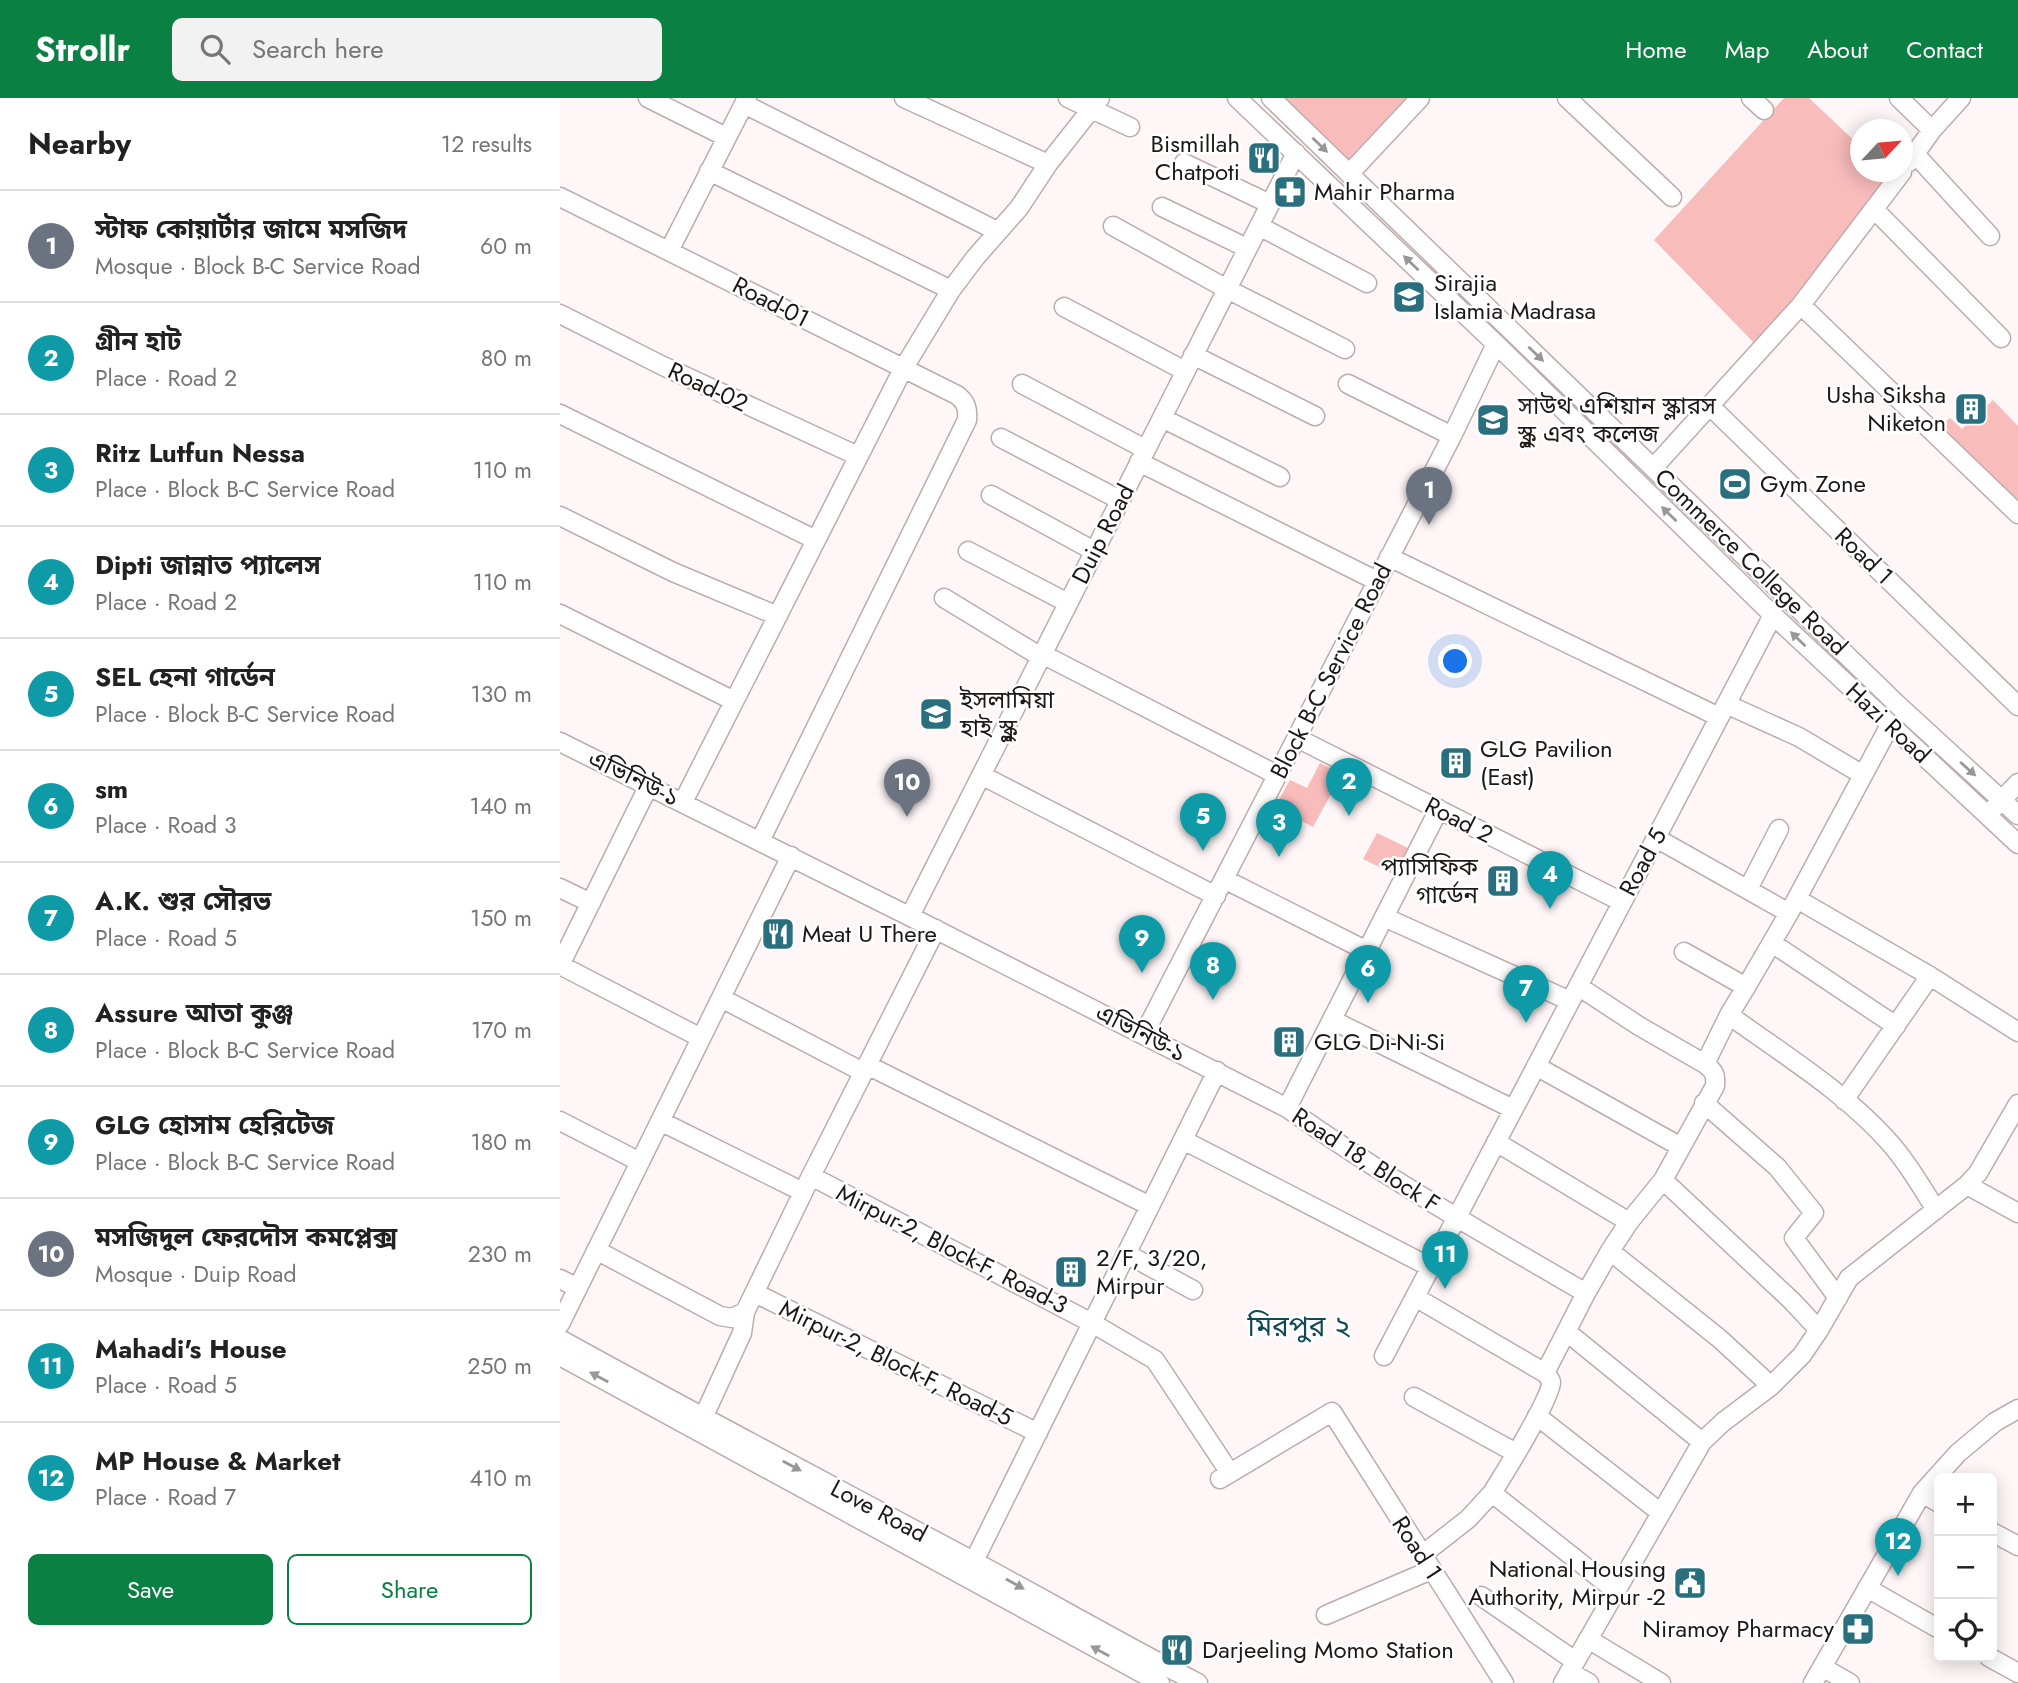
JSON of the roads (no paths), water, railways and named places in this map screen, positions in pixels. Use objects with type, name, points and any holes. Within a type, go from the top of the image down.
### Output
[{"type":"street","points":[[648,98],[726,137]]},
{"type":"street","points":[[904,98],[1048,164]]},
{"type":"street","points":[[1068,98],[1095,104],[1130,127]]},
{"type":"street","name":"Commerce College Road","points":[[1237,98],[1496,344],[1639,485]]},
{"type":"street","name":"Commerce College Road","points":[[1270,98],[1899,706],[2018,815]]},
{"type":"street","points":[[1349,174],[1420,98]]},
{"type":"street","points":[[1567,98],[1672,198]]},
{"type":"street","points":[[1899,98],[1932,130]]},
{"type":"street","points":[[1913,157],[1932,130],[1961,98]]},
{"type":"street","points":[[669,251],[745,101],[997,232]]},
{"type":"street","points":[[683,802],[902,369],[951,290],[1019,208],[1048,164],[1095,104]]},
{"type":"street","name":"Duip Road","points":[[910,916],[1296,153]]},
{"type":"street","points":[[1915,154],[1990,236]]},
{"type":"street","points":[[1184,163],[1269,204]]},
{"type":"street","points":[[709,171],[951,290]]},
{"type":"street","points":[[1654,467],[1801,305],[1894,182]]},
{"type":"street","name":"Road-01","points":[[560,197],[963,400],[967,406],[967,420],[760,841]]},
{"type":"street","points":[[1162,207],[1247,248]]},
{"type":"street","points":[[1874,209],[2001,338]]},
{"type":"street","points":[[1113,226],[1227,289],[1345,349]]},
{"type":"street","points":[[1259,226],[1367,283]]},
{"type":"street","points":[[1801,305],[2018,514]]},
{"type":"street","points":[[1064,307],[1315,416]]},
{"type":"street","name":"Road-02","points":[[560,314],[663,366],[858,456]]},
{"type":"street","name":"Block B-C Service Road","points":[[1144,1034],[1452,436],[1496,344]]},
{"type":"street","points":[[1022,384],[1142,456],[1377,581]]},
{"type":"street","points":[[1348,384],[1452,436]]},
{"type":"street","name":"Road 1","points":[[1709,405],[2018,706]]},
{"type":"street","points":[[560,414],[816,540]]},
{"type":"street","points":[[1162,418],[1280,477]]},
{"type":"street","points":[[1002,438],[1120,500]]},
{"type":"street","name":"Hazi Road","points":[[1639,485],[1890,725],[1987,815],[2014,833]]},
{"type":"street","points":[[991,495],[1094,551]]},
{"type":"street","points":[[560,516],[673,572],[778,616]]},
{"type":"street","points":[[968,551],[1068,603]]},
{"type":"street","points":[[1389,557],[1722,711],[1799,737],[1863,775]]},
{"type":"street","points":[[944,598],[1042,655],[1277,775]]},
{"type":"street","points":[[560,614],[734,701]]},
{"type":"street","name":"Road 5","points":[[1384,1356],[1773,615]]},
{"type":"street","points":[[1705,1064],[1729,1015],[1793,906],[1890,725]]},
{"type":"street","name":"Road 2","points":[[1297,738],[1622,902]]},
{"type":"street","name":"এভিনিউ-১","points":[[560,742],[1217,1071],[970,1569]]},
{"type":"street","points":[[981,775],[1216,896]]},
{"type":"street","points":[[1987,815],[2018,783]]},
{"type":"street","points":[[649,785],[560,965],[701,1038]]},
{"type":"street","points":[[1287,1108],[1439,809]]},
{"type":"street","points":[[1748,889],[1779,829]]},
{"type":"street","points":[[1656,838],[1748,889],[1793,906],[1930,976],[2018,1032]]},
{"type":"street","points":[[560,1324],[791,856]]},
{"type":"street","points":[[1224,879],[1367,951]]},
{"type":"street","points":[[560,888],[590,903]]},
{"type":"street","points":[[1384,918],[1574,993],[1705,1064],[1716,1076],[1715,1086],[1663,1180],[1629,1222],[1611,1251],[1545,1373]]},
{"type":"street","points":[[702,1418],[742,1333],[745,1312],[936,929]]},
{"type":"street","points":[[1772,943],[1896,1026]]},
{"type":"street","points":[[1684,952],[1746,987]]},
{"type":"street","points":[[1844,1100],[1930,976]]},
{"type":"street","points":[[721,998],[1150,1206]]},
{"type":"street","points":[[1729,1015],[1844,1100],[1891,1144],[1936,1210]]},
{"type":"street","points":[[1332,1020],[1513,1109]]},
{"type":"street","points":[[1536,1066],[1681,1147]]},
{"type":"street","name":"Road 18, Block F","points":[[1217,1071],[1287,1108],[1456,1218],[1586,1293]]},
{"type":"street","points":[[1704,1103],[1777,1167],[1814,1213],[1794,1238],[1838,1298]]},
{"type":"street","points":[[1569,1672],[1702,1442],[1723,1422],[1771,1386],[1802,1355],[1849,1278],[1967,1185],[1978,1173],[2018,1104]]},
{"type":"street","points":[[560,1121],[640,1162]]},
{"type":"street","name":"Mirpur-2, Block-F, Road-3","points":[[660,1121],[807,1184],[1093,1323],[1155,1360],[1225,1476],[1332,1412]]},
{"type":"street","points":[[1183,1140],[1430,1267]]},
{"type":"street","points":[[1496,1142],[1629,1222]]},
{"type":"street","points":[[1663,1180],[1792,1301],[1819,1330]]},
{"type":"street","points":[[1967,1185],[2018,1213]]},
{"type":"street","points":[[596,1250],[720,1316],[733,1318],[745,1312]]},
{"type":"street","points":[[1611,1251],[1720,1339],[1771,1386]]},
{"type":"street","points":[[1127,1254],[1193,1290]]},
{"type":"street","points":[[560,1279],[578,1288]]},
{"type":"street","name":"Mirpur-2, Block-F, Road-5","points":[[755,1293],[1038,1433]]},
{"type":"street","points":[[1415,1297],[1545,1373],[1551,1382],[1537,1416],[1492,1493],[1468,1519],[1422,1555]]},
{"type":"street","points":[[1567,1332],[1702,1442]]},
{"type":"street","name":"Love Road","points":[[564,1349],[702,1418],[970,1569],[1160,1683]]},
{"type":"street","name":"Love Road","points":[[564,1349],[970,1569],[1198,1683]]},
{"type":"street","points":[[1414,1397],[1516,1453]]},
{"type":"street","points":[[1850,1683],[1818,1675],[1922,1493],[1958,1453],[1995,1422],[2018,1409]]},
{"type":"street","name":"Road 1","points":[[1332,1412],[1504,1683]]},
{"type":"street","points":[[1537,1416],[1661,1513]]},
{"type":"street","points":[[1492,1493],[1616,1591]]},
{"type":"street","points":[[1922,1493],[1934,1500]]},
{"type":"street","points":[[1997,1535],[2018,1546]]},
{"type":"street","points":[[1326,1615],[1431,1570]]},
{"type":"street","points":[[1867,1588],[1934,1626]]},
{"type":"street","points":[[1481,1595],[1569,1672],[1589,1683]]},
{"type":"street","points":[[1588,1639],[1661,1683]]},
{"type":"street","points":[[1997,1661],[2018,1673]]},
{"type":"place","name":"Bismillah Chatpoti","points":[[1264,158]]},
{"type":"place","name":"Mahir Pharma","points":[[1290,192]]},
{"type":"place","name":"Sirajia Islamia Madrasa","points":[[1409,297]]},
{"type":"place","name":"Usha Siksha Niketon","points":[[1971,409]]},
{"type":"place","name":"সাউথ এশিয়ান স্কলারস স্কুল এবং কলেজ","points":[[1493,420]]},
{"type":"place","name":"Gym Zone","points":[[1735,484]]},
{"type":"place","name":"স্টাফ কোয়ার্টার জামে মসজিদ","points":[[1429,525]]},
{"type":"place","name":"ইসলামিয়া হাই স্কুল","points":[[936,714]]},
{"type":"place","name":"GLG Pavilion (East)","points":[[1456,763]]},
{"type":"place","name":"গ্রীন হাট","points":[[1349,816]]},
{"type":"place","name":"মসজিদুল ফেরদৌস কমপ্লেক্স","points":[[907,817]]},
{"type":"place","name":"SEL হেনা গার্ডেন","points":[[1203,851]]},
{"type":"place","name":"Ritz Lutfun Nessa","points":[[1279,857]]},
{"type":"place","name":"প্যাসিফিক গার্ডেন","points":[[1503,881]]},
{"type":"place","name":"Dipti জান্নাত প্যালেস","points":[[1550,909]]},
{"type":"place","name":"Meat U There","points":[[778,934]]},
{"type":"place","name":"GLG হোসাম হেরিটেজ","points":[[1142,973]]},
{"type":"place","name":"Assure আতা কুঞ্জ","points":[[1213,1000]]},
{"type":"place","name":"sm","points":[[1368,1003]]},
{"type":"place","name":"A.K. শুর সৌরভ","points":[[1526,1023]]},
{"type":"place","name":"GLG Di-Ni-Si","points":[[1289,1042]]},
{"type":"place","name":"2/F, 3/20, Mirpur","points":[[1071,1272]]},
{"type":"place","name":"Mahadi's House","points":[[1445,1289]]},
{"type":"place","name":"MP House & Market","points":[[1898,1576]]},
{"type":"place","name":"National Housing Authority, Mirpur -2","points":[[1690,1583]]},
{"type":"place","name":"Niramoy Pharmacy","points":[[1858,1629]]},
{"type":"place","name":"Darjeeling Momo Station","points":[[1177,1650]]},
{"type":"district","name":"মিরপুর ২","points":[[1299,1326]]}]
